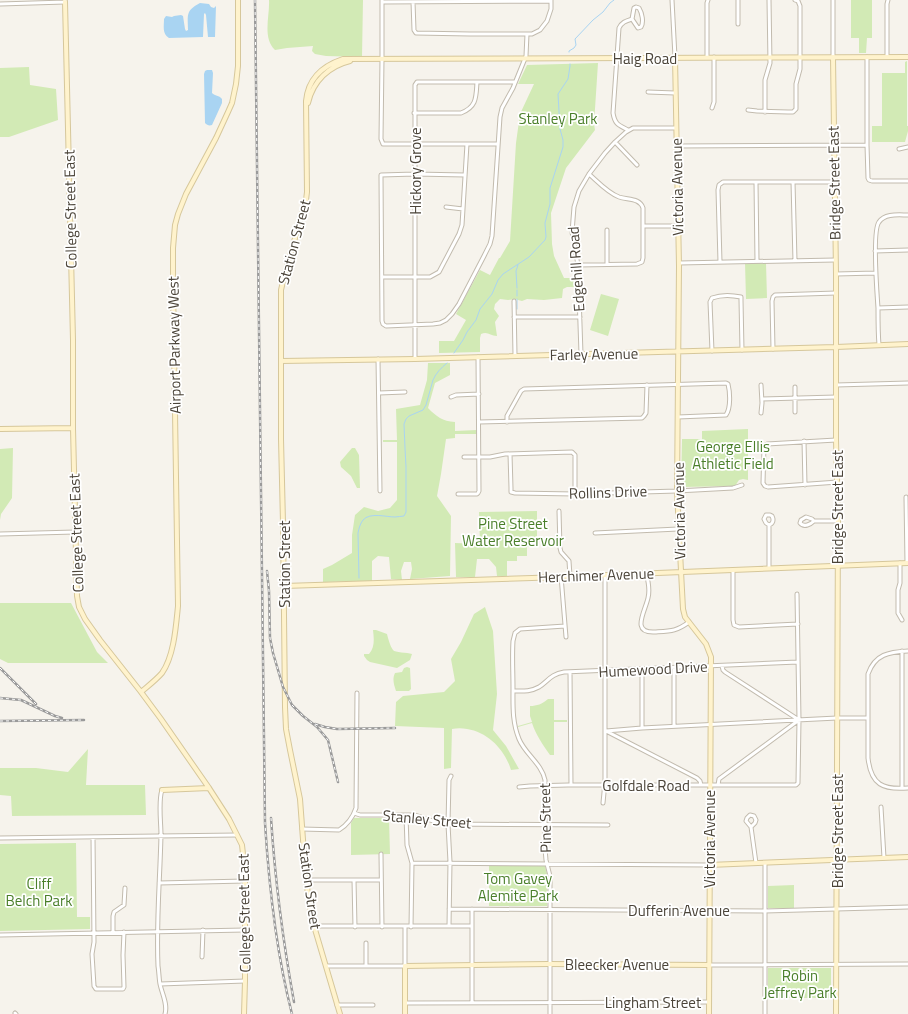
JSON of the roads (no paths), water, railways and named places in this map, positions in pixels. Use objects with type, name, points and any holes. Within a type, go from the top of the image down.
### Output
[{"type":"street","name":"Airport Parkway West","points":[[141,692],[162,673],[167,663],[175,634],[178,606],[173,282],[173,248],[176,225],[178,214],[186,194],[216,138],[232,103],[238,66],[238,0]]},
{"type":"street","points":[[413,2],[414,30],[416,33],[527,34],[536,32],[544,26],[550,16],[551,0],[382,1],[383,144],[498,144]]},
{"type":"street","name":"Victoria Avenue","points":[[672,0],[675,58],[679,263],[677,490],[680,572],[683,609],[689,622],[706,644],[710,653],[711,666],[709,1014]]},
{"type":"street","points":[[707,57],[708,0]]},
{"type":"street","points":[[738,0],[738,24]]},
{"type":"street","points":[[765,112],[765,80],[769,68],[770,57],[769,0]]},
{"type":"street","points":[[748,110],[765,112],[793,112],[796,109],[796,84],[800,69],[800,6],[799,2],[795,0]]},
{"type":"street","name":"Bridge Street East","points":[[833,0],[836,260],[836,440],[838,482],[836,1014]]},
{"type":"street","points":[[887,57],[888,0]]},
{"type":"street","name":"College Street East","points":[[65,1],[77,596],[79,607],[85,619],[161,719],[209,788],[229,819],[242,845],[245,881],[244,1014]]},
{"type":"street","points":[[0,4],[65,1]]},
{"type":"street","points":[[634,8],[639,8],[641,12],[641,27],[638,28],[632,19],[634,8]]},
{"type":"street","points":[[632,19],[625,21],[619,28],[613,113],[614,120],[628,130],[633,128],[676,128]]},
{"type":"street","points":[[465,175],[381,175],[382,321],[386,326],[426,325],[440,323],[446,320],[459,304],[490,244],[492,236],[501,112],[516,82],[527,54],[527,34]]},
{"type":"street","points":[[712,108],[714,102],[714,57]]},
{"type":"street","points":[[867,57],[868,178],[870,180],[908,181]]},
{"type":"street","name":"Haig Road","points":[[382,59],[908,57]]},
{"type":"street","name":"Station Street","points":[[340,1014],[314,926],[310,907],[306,880],[300,799],[286,728],[280,361],[281,290],[306,200],[306,111],[309,86],[319,73],[328,65],[336,61],[343,59],[382,59]]},
{"type":"street","name":"Hickory Grove","points":[[415,359],[415,85],[417,82],[516,82]]},
{"type":"street","points":[[414,113],[461,113],[466,111],[473,106],[475,102],[477,82]]},
{"type":"street","points":[[648,92],[675,93]]},
{"type":"street","name":"Edgehill Road","points":[[581,354],[578,265],[572,232],[574,206],[589,174],[605,153],[628,130]]},
{"type":"street","points":[[615,142],[637,165]]},
{"type":"street","points":[[382,277],[430,277],[439,272],[459,234],[462,225],[468,144]]},
{"type":"street","points":[[676,146],[867,145]]},
{"type":"street","points":[[899,149],[908,147]]},
{"type":"street","points":[[578,265],[637,264],[642,262],[643,258],[642,204],[638,201],[624,199],[617,196],[589,174]]},
{"type":"street","points":[[720,262],[718,190],[723,182],[834,182]]},
{"type":"street","points":[[756,182],[757,261]]},
{"type":"street","points":[[793,182],[795,260]]},
{"type":"street","points":[[446,207],[463,209]]},
{"type":"street","points":[[878,345],[875,250],[876,228],[884,217],[908,215]]},
{"type":"street","points":[[643,226],[678,226]]},
{"type":"street","points":[[607,230],[607,264]]},
{"type":"street","points":[[875,250],[908,250]]},
{"type":"street","points":[[679,263],[836,260]]},
{"type":"street","points":[[836,274],[876,273]]},
{"type":"street","points":[[773,349],[772,301],[774,295],[836,293]]},
{"type":"street","points":[[712,351],[710,302],[712,298],[716,296],[740,297],[742,350]]},
{"type":"street","points":[[514,301],[515,355]]},
{"type":"street","points":[[878,308],[908,307]]},
{"type":"street","points":[[514,317],[580,317]]},
{"type":"street","name":"Farley Avenue","points":[[280,361],[378,360],[515,355],[678,352],[908,344]]},
{"type":"street","points":[[458,494],[478,493],[478,357]]},
{"type":"street","points":[[378,360],[380,491]]},
{"type":"street","points":[[836,385],[908,383]]},
{"type":"street","points":[[507,422],[507,416],[521,391],[524,389],[678,384],[728,384],[730,400],[726,415],[678,416]]},
{"type":"street","points":[[479,422],[642,418],[646,413],[647,385]]},
{"type":"street","points":[[761,386],[761,413]]},
{"type":"street","points":[[795,387],[796,412]]},
{"type":"street","points":[[379,393],[405,392]]},
{"type":"street","points":[[451,397],[456,395],[479,394]]},
{"type":"street","points":[[762,399],[836,397]]},
{"type":"street","points":[[0,429],[73,428]]},
{"type":"street","points":[[836,440],[804,441],[765,445],[763,483],[768,487],[838,482]]},
{"type":"street","points":[[804,441],[805,485]]},
{"type":"street","points":[[464,456],[572,452],[575,454],[575,494]]},
{"type":"street","name":"Rollins Drive","points":[[510,454],[512,492],[515,493],[575,494],[733,488],[742,485]]},
{"type":"street","points":[[906,497],[907,563]]},
{"type":"street","points":[[559,511],[560,548],[561,552],[569,561],[570,576]]},
{"type":"street","points":[[814,521],[838,521]]},
{"type":"street","points":[[769,525],[769,568]]},
{"type":"street","points":[[595,533],[678,529]]},
{"type":"street","points":[[0,534],[75,532]]},
{"type":"street","points":[[900,563],[898,613],[902,620]]},
{"type":"street","name":"Herchimer Avenue","points":[[284,586],[907,563]]},
{"type":"street","points":[[733,570],[734,625],[739,627],[798,624]]},
{"type":"street","points":[[646,573],[649,591],[642,616],[642,628],[645,632],[676,630],[682,628],[689,622]]},
{"type":"street","points":[[603,803],[605,785],[606,731],[605,575]]},
{"type":"street","points":[[561,576],[566,637]]},
{"type":"street","points":[[796,594],[798,624],[799,720]]},
{"type":"street","name":"Pine Street","points":[[550,1014],[550,876],[545,849],[545,785],[542,772],[524,748],[516,732],[513,718],[513,642],[515,633],[522,628],[565,626]]},
{"type":"street","points":[[908,651],[882,655],[871,666],[868,674],[868,758],[871,774],[876,781],[889,788],[908,788]]},
{"type":"street","points":[[902,652],[902,788]]},
{"type":"street","name":"Humewood Drive","points":[[513,691],[527,691],[533,689],[560,672],[798,662]]},
{"type":"street","points":[[722,666],[725,672],[799,720]]},
{"type":"street","points":[[674,668],[674,726]]},
{"type":"street","points":[[642,669],[642,728]]},
{"type":"street","points":[[570,672],[571,785]]},
{"type":"street","points":[[302,829],[339,830],[344,827],[354,813],[356,808],[357,693]]},
{"type":"street","points":[[606,731],[674,726],[837,718],[868,718]]},
{"type":"street","points":[[718,785],[719,778],[799,720]]},
{"type":"street","name":"Golfdale Road","points":[[519,787],[545,785],[796,785],[798,783],[799,720]]},
{"type":"street","points":[[606,731],[697,778],[700,781],[700,785]]},
{"type":"street","points":[[449,926],[450,862],[448,824],[449,780],[451,776]]},
{"type":"street","points":[[165,1014],[165,1003],[160,984],[158,965],[161,836],[160,798],[162,790],[209,788]]},
{"type":"street","points":[[881,806],[884,858]]},
{"type":"street","name":"Stanley Street","points":[[354,813],[360,815],[415,816],[448,824],[608,824]]},
{"type":"street","points":[[406,815],[407,845],[412,863],[411,926]]},
{"type":"street","points":[[751,827],[756,863]]},
{"type":"street","points":[[0,838],[237,835]]},
{"type":"street","points":[[93,837],[94,946],[92,954],[94,986],[98,989],[123,989],[124,987],[124,932]]},
{"type":"street","points":[[382,854],[382,927]]},
{"type":"street","points":[[412,863],[709,864],[908,857]]},
{"type":"street","points":[[765,1014],[764,911],[766,863]]},
{"type":"street","points":[[306,880],[381,880]]},
{"type":"street","points":[[354,880],[355,927]]},
{"type":"street","points":[[159,883],[245,881]]},
{"type":"street","points":[[113,932],[113,916],[115,911],[124,905],[125,888]]},
{"type":"street","name":"Dufferin Avenue","points":[[449,909],[764,911],[908,907]]},
{"type":"street","points":[[472,909],[472,1003]]},
{"type":"street","points":[[314,926],[472,926]]},
{"type":"street","points":[[405,927],[405,1014]]},
{"type":"street","points":[[202,957],[203,930]]},
{"type":"street","points":[[0,935],[245,930]]},
{"type":"street","points":[[366,943],[366,966]]},
{"type":"street","name":"Bleecker Avenue","points":[[326,966],[550,964],[908,964]]},
{"type":"street","points":[[160,984],[245,981]]},
{"type":"street","name":"Lingham Street","points":[[405,1003],[709,1002]]},
{"type":"street","points":[[337,1005],[372,1005]]},
{"type":"water","points":[[200,3],[209,4],[214,8],[216,6],[215,37],[208,37],[205,13],[203,37],[169,38],[165,34],[164,19],[166,16],[183,16],[186,31],[188,30],[188,14],[192,8]]},
{"type":"water","points":[[207,70],[212,70],[213,73],[212,93],[222,99],[222,103],[212,125],[207,125],[205,123],[204,74]]},
{"type":"waterway","points":[[569,52],[576,45],[575,39],[614,0]]},
{"type":"waterway","points":[[454,353],[476,320],[480,309],[492,294],[498,280],[503,274],[529,257],[545,240],[545,223],[550,204],[550,188],[563,147],[560,129],[558,94],[568,79],[570,64]]},
{"type":"waterway","points":[[517,288],[516,271],[518,265]]},
{"type":"waterway","points":[[517,290],[517,296]]},
{"type":"waterway","points":[[517,299],[517,309]]},
{"type":"waterway","points":[[359,578],[358,533],[360,525],[363,520],[370,516],[404,516],[406,512],[404,424],[409,416],[423,410],[426,405],[434,377],[447,363]]},
{"type":"railway","points":[[255,0],[265,823],[277,943],[292,1014]]},
{"type":"railway","points":[[267,571],[270,638],[283,687],[292,705],[317,727],[328,740],[338,782]]},
{"type":"railway","points":[[0,668],[36,704]]},
{"type":"railway","points":[[0,698],[21,700],[62,718]]},
{"type":"railway","points":[[0,721],[84,720]]},
{"type":"railway","points":[[315,724],[337,729],[395,728]]},
{"type":"railway","points":[[271,818],[280,910],[294,1002]]},
{"type":"park label","name":"Stanley Park","points":[[558,118]]},
{"type":"park label","name":"George Ellis Athletic Field","points":[[733,454]]},
{"type":"park label","name":"Pine Street Water Reservoir","points":[[513,532]]},
{"type":"park label","name":"Tom Gavey Alemite Park","points":[[518,886]]},
{"type":"park label","name":"Cliff Belch Park","points":[[39,892]]},
{"type":"park label","name":"Robin Jeffrey Park","points":[[800,984]]}]
